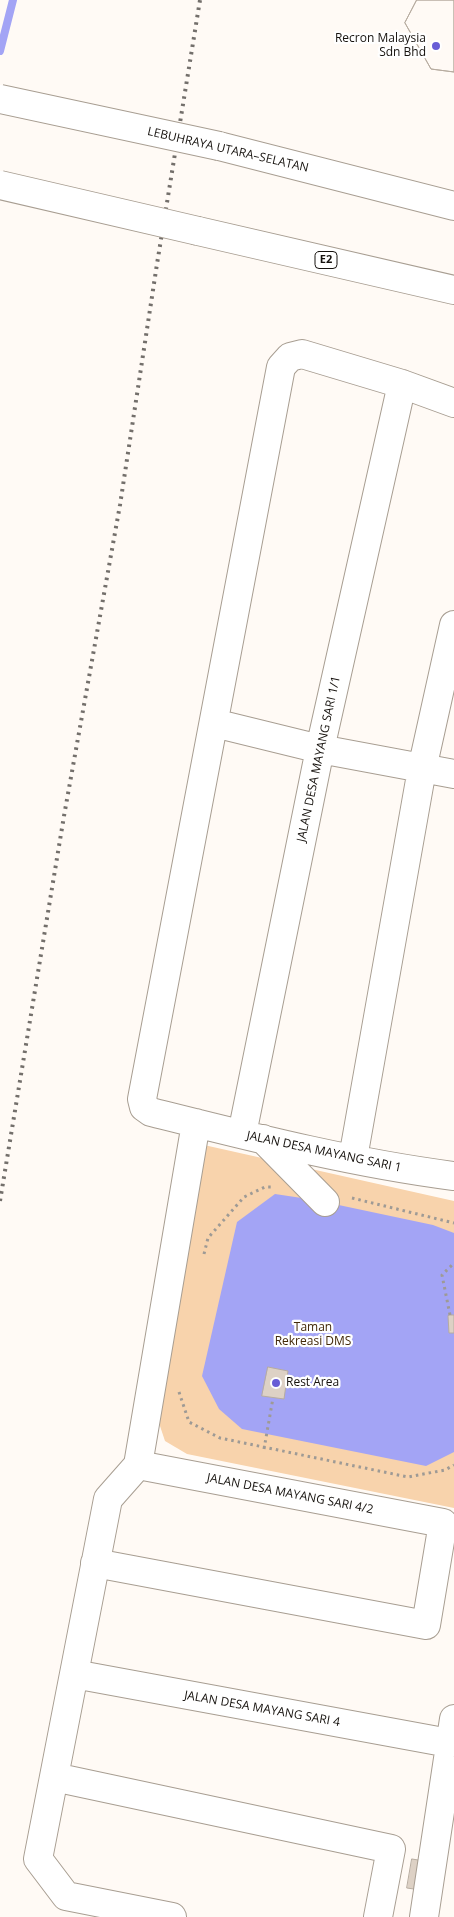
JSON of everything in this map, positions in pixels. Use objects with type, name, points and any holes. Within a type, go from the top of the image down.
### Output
[{"type":"main road","name":"LEBUHRAYA UTARA–SELATAN","points":[[0,99],[219,146],[454,206]]},
{"type":"main road","name":"E2","points":[[0,185],[454,290]]},
{"type":"main road","name":"JALAN DESA MAYANG SARI 1","points":[[454,403],[402,384],[302,354],[290,357],[281,367],[142,1099],[144,1107],[151,1112],[252,1137],[402,1170],[454,1176]]},
{"type":"main road","name":"JALAN DESA MAYANG SARI 1/1","points":[[252,1137],[320,749],[402,384]]},
{"type":"main road","points":[[354,1158],[422,769],[454,625]]},
{"type":"main road","points":[[214,723],[320,749],[454,774]]},
{"type":"main road","points":[[172,1917],[66,1896],[38,1859],[108,1499],[138,1465],[196,1123]]},
{"type":"main road","points":[[252,1137],[319,1196]]},
{"type":"main road","name":"JALAN DESA MAYANG SARI 4/2","points":[[95,1563],[426,1625],[443,1523],[138,1465]]},
{"type":"main road","name":"JALAN DESA MAYANG SARI 4","points":[[74,1674],[452,1731]]},
{"type":"main road","points":[[424,1917],[452,1731]]},
{"type":"main road","points":[[54,1777],[391,1849],[378,1917]]},
{"type":"path","points":[[203,1257],[208,1238],[244,1197],[265,1187],[298,1187],[319,1196],[454,1223]]},
{"type":"path","points":[[450,1315],[442,1275],[454,1263]]},
{"type":"path","points":[[176,1384],[189,1422],[220,1438],[264,1449],[408,1477],[445,1470],[454,1465]]},
{"type":"path","points":[[264,1449],[273,1398]]},
{"type":"green space","name":"Taman Rekreasi DMS","points":[[204,1145],[454,1201],[454,1508],[187,1454],[165,1441],[156,1414]]},
{"type":"water","name":"Taman Rekreasi DMS","points":[[275,1194],[315,1200],[433,1225],[454,1233],[454,1452],[426,1466],[242,1429],[219,1409],[202,1376],[237,1222]]},
{"type":"building","name":"Recron Malaysia Sdn Bhd","points":[[417,0],[454,0],[454,72],[431,69],[405,23]]},
{"type":"building","name":"Recron Malaysia Sdn Bhd","points":[[417,0],[454,0],[454,72],[431,69],[405,23]]},
{"type":"building","points":[[454,1315],[454,1333],[449,1333],[448,1316]]},
{"type":"building","name":"Rest Area","points":[[268,1367],[288,1371],[284,1399],[262,1396]]},
{"type":"building","points":[[412,1859],[424,1861],[420,1890],[407,1888]]},
{"type":"waterway","points":[[0,51],[13,0]]},
{"type":"railway","points":[[0,1201],[64,816],[120,505],[200,0]]},
{"type":"place","name":"Recron Malaysia Sdn Bhd","points":[[436,46]]},
{"type":"place","name":"Rest Area","points":[[276,1383]]}]
